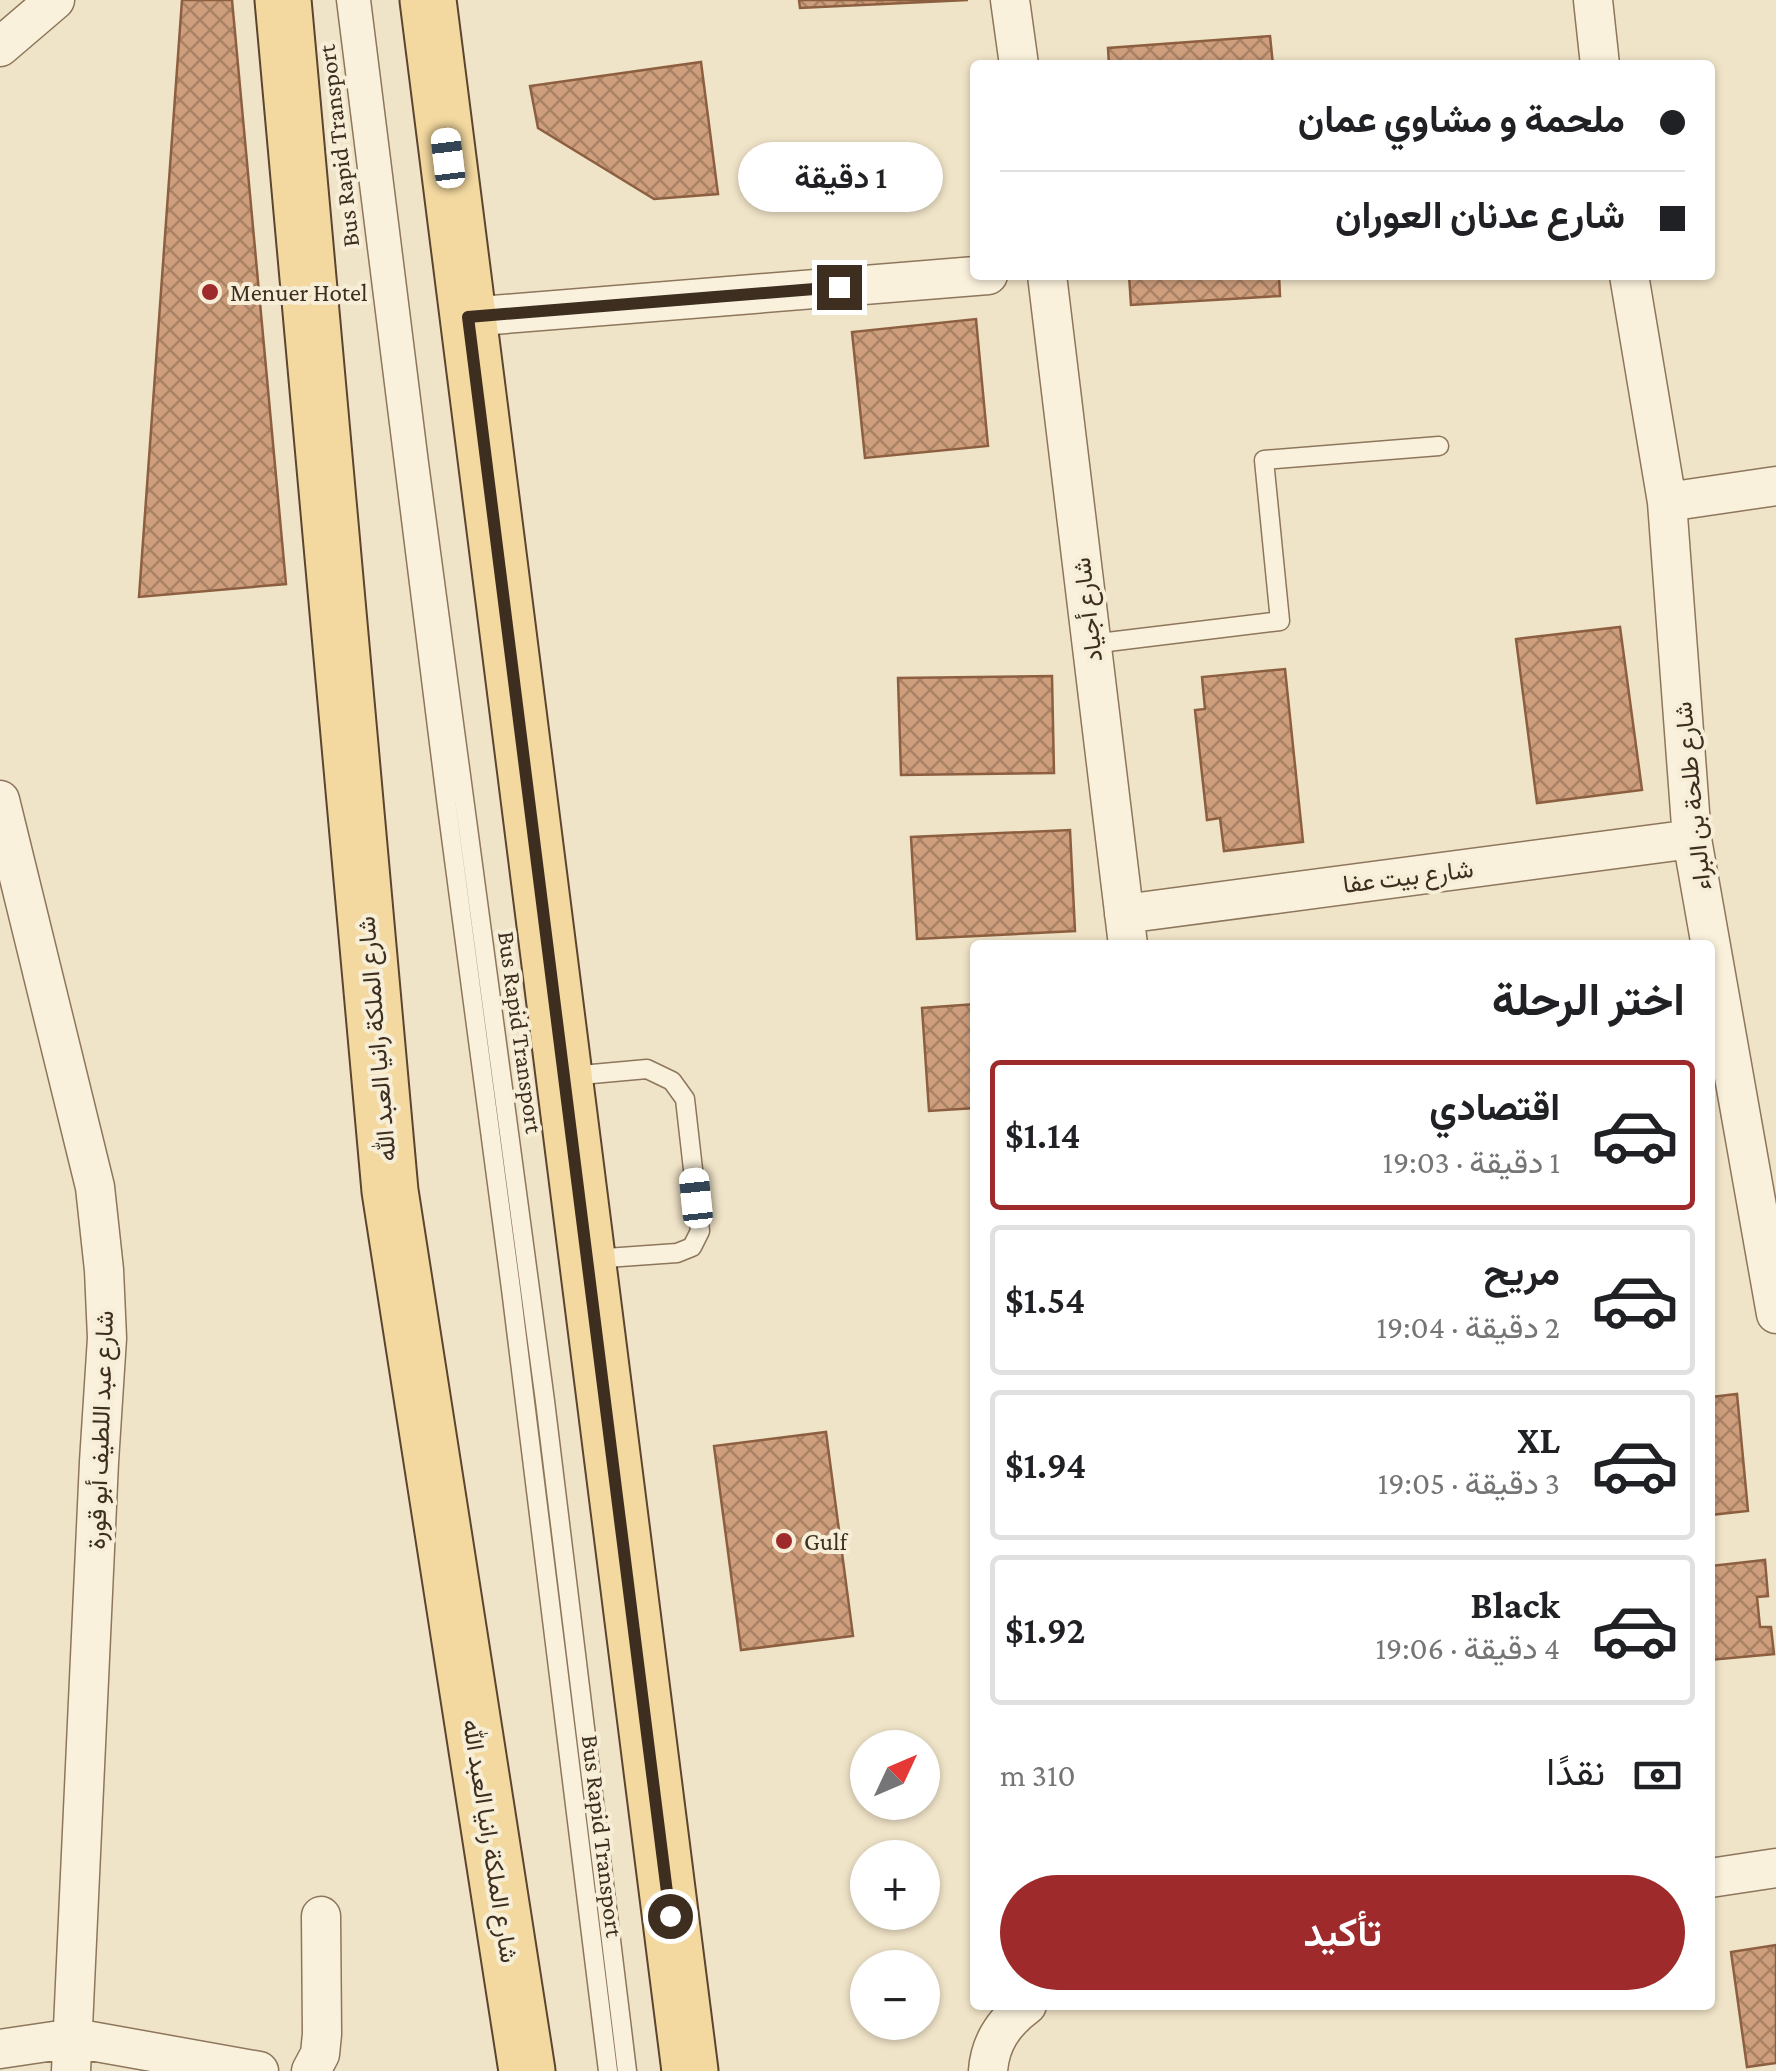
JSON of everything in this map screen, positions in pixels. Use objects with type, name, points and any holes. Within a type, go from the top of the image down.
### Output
[{"type":"main road","name":"شارع الملكة رانيا العبد الله","points":[[283,0],[390,1191],[527,2071]]},
{"type":"main road","points":[[428,0],[690,2071]]},
{"type":"street","points":[[0,47],[55,0]]},
{"type":"street","points":[[1010,0],[1017,60]]},
{"type":"street","points":[[1593,0],[1599,60]]},
{"type":"street","points":[[468,317],[970,276]]},
{"type":"street","name":"شارع أجياد","points":[[1047,280],[1126,929]]},
{"type":"street","name":"شارع طلحة بن البراء","points":[[1630,280],[1667,502],[1692,839],[1710,940]]},
{"type":"street","points":[[1667,502],[1776,486]]},
{"type":"street","name":"شارع عبد اللطيف أبو قورة","points":[[0,800],[94,1188],[108,1338],[98,1462],[73,2054]]},
{"type":"street","name":"شارع بيت عفا","points":[[1126,929],[1692,839]]},
{"type":"street","name":"شارع طلحة بن البراء","points":[[1715,969],[1776,1314]]},
{"type":"street","points":[[1715,1877],[1776,1868]]},
{"type":"street","points":[[311,2071],[320,2054],[322,2034],[321,1916]]},
{"type":"street","points":[[988,2071],[994,2042],[1021,2010]]},
{"type":"street","points":[[0,2049],[259,2071]]},
{"type":"lane","name":"Bus Rapid Transport","points":[[346,0],[608,2071]]},
{"type":"lane","name":"Bus Rapid Transport","points":[[361,0],[418,463],[545,1401],[627,2071]]},
{"type":"lane","points":[[1091,644],[1280,621],[1264,460],[1440,446]]},
{"type":"lane","points":[[564,1077],[647,1069],[672,1081],[686,1099],[700,1231],[692,1247],[677,1253],[586,1260]]},
{"type":"building","name":"Menuer Hotel","points":[[182,0],[232,0],[286,584],[139,597]]},
{"type":"building","points":[[799,0],[968,0],[800,8]]},
{"type":"building","points":[[1270,36],[1272,60],[1109,60],[1108,48]]},
{"type":"building","points":[[701,62],[718,194],[654,199],[538,128],[530,86]]},
{"type":"building","points":[[1129,280],[1279,280],[1280,296],[1131,305]]},
{"type":"building","points":[[976,319],[988,446],[865,458],[852,332]]},
{"type":"building","points":[[1620,627],[1642,790],[1537,803],[1516,639]]},
{"type":"building","points":[[1285,669],[1303,842],[1224,851],[1220,818],[1207,820],[1195,710],[1205,709],[1202,677]]},
{"type":"building","points":[[1052,676],[1054,773],[901,775],[898,678]]},
{"type":"building","points":[[1070,830],[1075,931],[917,939],[911,837]]},
{"type":"building","points":[[970,1004],[970,1108],[929,1111],[922,1008]]},
{"type":"building","points":[[1737,1394],[1748,1511],[1715,1514],[1715,1396]]},
{"type":"building","name":"Gulf","points":[[826,1432],[853,1636],[741,1650],[714,1446]]},
{"type":"building","points":[[1765,1560],[1768,1596],[1757,1597],[1760,1627],[1771,1627],[1774,1654],[1715,1660],[1715,1565]]},
{"type":"building","points":[[1776,1945],[1776,2063],[1747,2067],[1731,1952]]},
{"type":"place","name":"Menuer Hotel","points":[[210,292]]},
{"type":"place","name":"Gulf","points":[[784,1541]]},
{"type":"route","points":[[670,1916],[468,317],[839,287]]}]
